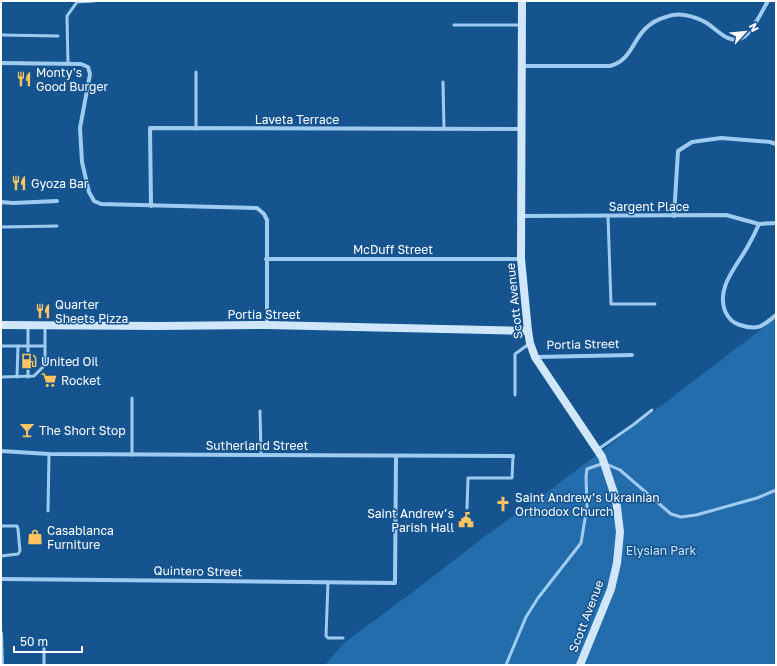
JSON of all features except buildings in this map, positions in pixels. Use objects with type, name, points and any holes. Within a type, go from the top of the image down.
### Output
[{"type":"street","name":"Scott Avenue","points":[[522,1],[521,259],[530,343],[536,357],[598,450],[616,499],[620,532],[617,563],[610,589],[580,665]]},
{"type":"street","points":[[522,66],[610,66],[617,64],[625,58],[644,29],[654,22],[668,16],[682,15],[694,17],[705,22],[729,39],[735,40],[742,38],[748,33],[768,1]]},
{"type":"street","points":[[1,63],[81,64],[88,66],[90,74],[80,128],[82,162],[89,192],[94,201],[101,204],[257,208],[264,214],[267,220],[267,325]]},
{"type":"street","name":"Laveta Terrace","points":[[152,206],[150,128],[522,129]]},
{"type":"street","points":[[674,216],[678,151],[692,142],[721,138],[770,142],[776,144]]},
{"type":"street","points":[[1,202],[13,203],[57,201]]},
{"type":"street","name":"Sargent Place","points":[[521,216],[726,215],[759,224],[776,223]]},
{"type":"street","points":[[759,224],[729,276],[722,293],[722,302],[730,320],[749,328],[754,329],[763,325],[776,315]]},
{"type":"street","name":"McDuff Street","points":[[266,259],[521,259]]},
{"type":"street","name":"Portia Street","points":[[1,325],[267,325],[528,331]]},
{"type":"street","name":"Portia Street","points":[[536,357],[632,354]]},
{"type":"street","name":"Sutherland Street","points":[[1,451],[49,454],[132,455],[513,456]]},
{"type":"street","name":"Quintero Street","points":[[1,579],[395,583],[396,456]]},
{"type":"street","points":[[1,633],[2,665]]},
{"type":"lane","points":[[68,64],[67,16],[77,2],[94,1]]},
{"type":"lane","points":[[454,25],[522,25]]},
{"type":"lane","points":[[1,35],[58,36]]},
{"type":"lane","points":[[196,72],[196,128]]},
{"type":"lane","points":[[443,82],[444,129]]},
{"type":"lane","points":[[608,216],[611,304],[655,304]]},
{"type":"lane","points":[[1,227],[57,226]]},
{"type":"lane","points":[[1,377],[34,376],[45,365],[45,325]]},
{"type":"lane","points":[[28,326],[28,354]]},
{"type":"lane","points":[[515,395],[515,354],[530,343]]},
{"type":"lane","points":[[1,346],[45,346]]},
{"type":"lane","points":[[17,377],[18,346]]},
{"type":"lane","points":[[28,370],[28,377]]},
{"type":"lane","points":[[132,398],[132,455]]},
{"type":"lane","points":[[598,450],[652,410]]},
{"type":"lane","points":[[260,411],[261,455]]},
{"type":"lane","points":[[48,511],[49,454]]},
{"type":"lane","points":[[467,508],[468,478],[512,478],[513,456]]},
{"type":"lane","points":[[506,665],[526,617],[538,598],[580,543],[587,507],[587,469],[604,463],[620,470],[671,514],[681,516],[703,513],[757,498],[776,490]]},
{"type":"lane","points":[[1,526],[17,526],[20,551],[18,554],[1,556]]},
{"type":"lane","points":[[328,583],[326,636],[328,638],[343,638]]},
{"type":"lane","points":[[44,648],[44,665]]},
{"type":"green space","name":"Elysian Park","points":[[776,318],[776,665],[325,665],[344,643],[485,536],[549,491]]},
{"type":"place","name":"Monty's Good Burger","points":[[24,79]]},
{"type":"place","name":"Gyoza Bar","points":[[19,183]]},
{"type":"place","name":"Quarter Sheets Pizza","points":[[43,311]]},
{"type":"place","name":"United Oil","points":[[29,361]]},
{"type":"place","name":"Rocket","points":[[49,380]]},
{"type":"place","name":"The Short Stop","points":[[27,430]]},
{"type":"place","name":"Saint Andrew’s Ukrainian Orthodox Church","points":[[503,504]]},
{"type":"place","name":"Saint Andrew’s Parish Hall","points":[[466,520]]},
{"type":"place","name":"Casablanca Furniture","points":[[35,537]]}]
